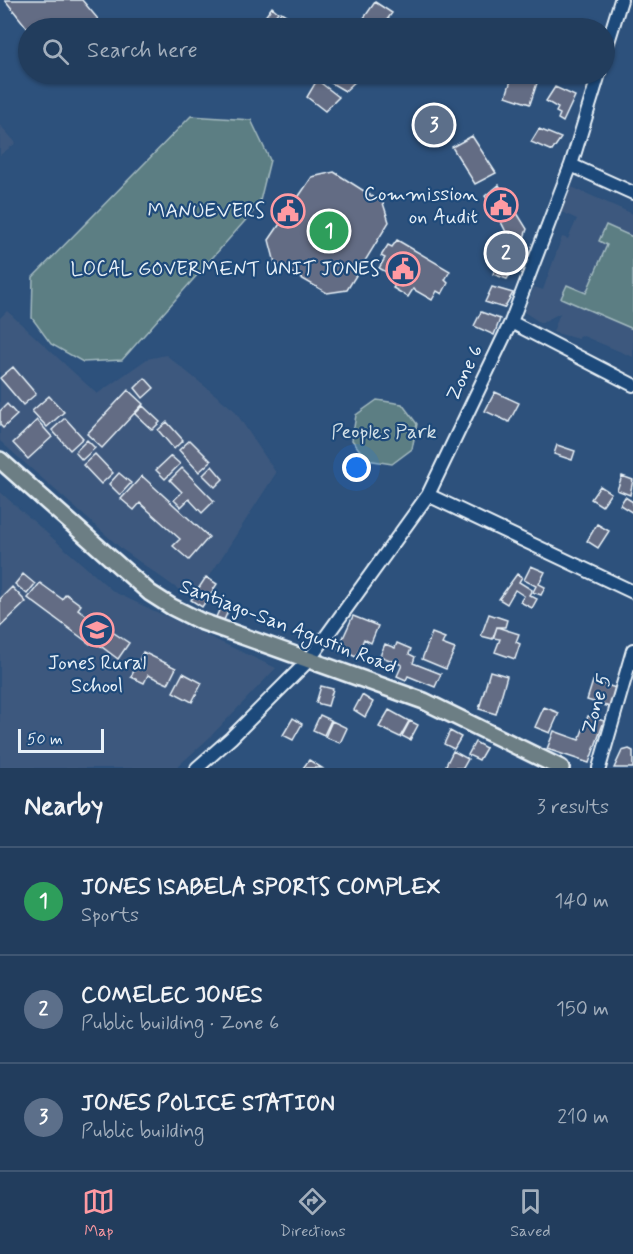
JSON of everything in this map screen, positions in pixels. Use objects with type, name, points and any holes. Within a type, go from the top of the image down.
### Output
[{"type":"main road","name":"Santiago-San Agustin Road","points":[[0,460],[150,592],[172,607],[200,621],[424,701],[561,768]]},
{"type":"street","points":[[615,19],[621,0]]},
{"type":"street","name":"Zone 6","points":[[197,768],[231,738],[309,660],[428,495],[511,322],[571,165],[596,84]]},
{"type":"street","points":[[571,165],[633,194]]},
{"type":"street","points":[[511,322],[633,385]]},
{"type":"street","points":[[428,495],[633,592]]},
{"type":"street","name":"Zone 5","points":[[599,768],[633,650]]},
{"type":"shaded area","points":[[0,125],[16,143],[0,155]]},
{"type":"shaded area","points":[[567,185],[633,214],[633,357],[581,335],[578,339],[553,332],[560,313],[541,323],[524,312],[534,287],[543,290],[562,237],[568,239],[577,219],[557,210]]},
{"type":"shaded area","points":[[7,311],[97,394],[147,359],[166,355],[234,410],[276,473],[196,597],[182,592],[123,550],[0,441],[0,318]]},
{"type":"shaded area","name":"Jones Rural School","points":[[0,492],[114,592],[276,668],[210,737],[176,768],[0,768]]},
{"type":"green space","points":[[191,116],[251,120],[270,160],[259,205],[122,360],[83,362],[51,344],[32,318],[33,277]]},
{"type":"green space","points":[[606,225],[633,237],[633,329],[561,298],[567,285],[586,293],[607,245],[599,241]]},
{"type":"green space","name":"Peoples Park","points":[[377,400],[402,404],[417,424],[412,449],[392,464],[367,460],[352,440],[356,415]]},
{"type":"building","points":[[5,0],[82,0],[97,18],[19,18]]},
{"type":"building","points":[[375,2],[392,13],[388,18],[364,18]]},
{"type":"building","points":[[272,7],[278,12],[274,18],[264,18]]},
{"type":"building","points":[[281,12],[290,18],[277,18]]},
{"type":"building","points":[[315,84],[322,84],[339,97],[325,111],[307,97]]},
{"type":"building","points":[[333,84],[352,84],[345,91]]},
{"type":"building","points":[[510,84],[537,84],[530,104],[506,96]]},
{"type":"building","points":[[555,87],[575,96],[563,122],[558,119],[560,114],[556,112],[558,108],[546,101]]},
{"type":"building","points":[[428,114],[449,126],[437,137],[420,124]]},
{"type":"building","points":[[539,129],[561,138],[552,151],[531,142]]},
{"type":"building","points":[[472,136],[496,173],[475,184],[452,147]]},
{"type":"building","points":[[334,172],[383,203],[389,222],[347,290],[327,293],[275,263],[269,240],[312,177]]},
{"type":"building","points":[[499,185],[505,195],[498,199],[493,190]]},
{"type":"building","points":[[491,191],[498,200],[491,204],[485,196]]},
{"type":"building","name":"Commission on Audit","points":[[506,197],[510,203],[496,212],[492,207]]},
{"type":"building","points":[[512,205],[527,229],[520,249],[505,244],[506,232],[497,214]]},
{"type":"building","points":[[397,240],[450,271],[445,280],[448,283],[442,294],[437,291],[432,300],[413,289],[408,297],[393,288],[399,279],[379,268],[385,258],[381,256],[388,245],[392,247]]},
{"type":"building","points":[[497,243],[520,250],[514,265],[493,257]]},
{"type":"building","points":[[498,262],[514,268],[507,279],[493,274]]},
{"type":"building","points":[[492,287],[513,293],[504,308],[485,302]]},
{"type":"building","points":[[481,312],[500,319],[494,335],[474,326]]},
{"type":"building","points":[[13,367],[36,394],[23,405],[0,378]]},
{"type":"building","points":[[145,378],[154,388],[143,398],[135,388]]},
{"type":"building","points":[[128,390],[143,404],[102,448],[87,434]]},
{"type":"building","points":[[495,392],[519,403],[509,422],[485,411]]},
{"type":"building","points":[[49,396],[64,412],[47,427],[32,411]]},
{"type":"building","points":[[7,404],[17,415],[3,428],[0,425],[0,411]]},
{"type":"building","points":[[143,406],[160,422],[152,430],[135,414]]},
{"type":"building","points":[[65,418],[83,438],[70,450],[52,430]]},
{"type":"building","points":[[37,420],[52,437],[28,459],[13,443]]},
{"type":"building","points":[[167,422],[183,440],[174,449],[158,430]]},
{"type":"building","points":[[87,440],[95,448],[82,460],[75,452]]},
{"type":"building","points":[[190,440],[211,461],[199,472],[179,450]]},
{"type":"building","points":[[557,445],[575,451],[572,460],[554,454]]},
{"type":"building","points":[[95,454],[113,473],[101,484],[83,465]]},
{"type":"building","points":[[171,456],[180,464],[165,479],[156,470]]},
{"type":"building","points":[[212,466],[223,479],[215,487],[203,475]]},
{"type":"building","points":[[182,468],[214,501],[202,513],[189,499],[181,507],[174,500],[182,492],[170,480]]},
{"type":"building","points":[[119,473],[131,483],[120,495],[109,484]]},
{"type":"building","points":[[142,476],[209,537],[189,560],[173,546],[180,539],[140,503],[134,510],[121,499]]},
{"type":"building","points":[[622,476],[633,480],[630,495],[617,490]]},
{"type":"building","points":[[600,486],[611,493],[602,506],[591,499]]},
{"type":"building","points":[[625,497],[633,502],[633,513],[620,505]]},
{"type":"building","points":[[597,524],[609,531],[598,548],[587,541]]},
{"type":"building","points":[[531,566],[545,572],[539,584],[545,587],[541,595],[533,592],[536,586],[524,580]]},
{"type":"building","points":[[23,574],[35,584],[27,594],[15,584]]},
{"type":"building","points":[[517,574],[522,577],[519,582],[532,590],[529,595],[537,599],[532,608],[520,602],[524,596],[515,590],[507,604],[499,599]]},
{"type":"building","points":[[206,577],[217,584],[202,607],[191,600]]},
{"type":"building","points":[[40,583],[62,599],[66,594],[81,605],[78,609],[102,627],[90,644],[28,598]]},
{"type":"building","points":[[12,587],[26,602],[0,627],[0,599]]},
{"type":"building","points":[[222,604],[230,607],[224,620],[216,617]]},
{"type":"building","points":[[489,614],[507,620],[505,627],[497,627],[493,639],[481,636]]},
{"type":"building","points":[[353,616],[378,626],[371,643],[364,639],[356,657],[338,649]]},
{"type":"building","points":[[497,627],[519,634],[516,642],[520,644],[515,659],[495,652],[500,639],[493,638]]},
{"type":"building","points":[[108,629],[129,643],[118,659],[98,644]]},
{"type":"building","points":[[432,633],[445,638],[442,644],[455,649],[446,669],[422,659]]},
{"type":"building","points":[[397,643],[411,649],[409,654],[415,657],[413,663],[441,674],[435,687],[408,676],[406,680],[397,676],[402,665],[380,656],[385,644],[395,648]]},
{"type":"building","points":[[143,652],[176,668],[168,684],[148,675],[144,683],[131,677]]},
{"type":"building","points":[[490,671],[507,676],[496,714],[479,709]]},
{"type":"building","points":[[183,673],[202,683],[192,702],[173,692]]},
{"type":"building","points":[[593,681],[616,688],[610,707],[587,700]]},
{"type":"building","points":[[321,686],[333,689],[328,706],[316,703]]},
{"type":"building","points":[[362,695],[373,702],[365,717],[354,710]]},
{"type":"building","points":[[544,707],[559,713],[550,733],[535,727]]},
{"type":"building","points":[[389,710],[409,721],[400,737],[379,727]]},
{"type":"building","points":[[320,715],[331,720],[324,735],[313,730]]},
{"type":"building","points":[[588,716],[604,721],[589,763],[547,749],[554,731],[579,740]]},
{"type":"building","points":[[293,718],[302,724],[293,740],[283,735]]},
{"type":"building","points":[[332,721],[347,728],[340,743],[325,737]]},
{"type":"building","points":[[410,721],[418,725],[410,740],[402,736]]},
{"type":"building","points":[[450,731],[461,737],[454,749],[444,744]]},
{"type":"building","points":[[475,742],[486,748],[479,760],[468,755]]},
{"type":"building","points":[[629,749],[633,751],[633,768],[614,768],[622,751]]},
{"type":"building","points":[[453,751],[468,759],[463,768],[449,768],[446,765]]},
{"type":"building","points":[[309,760],[322,768],[303,768]]},
{"type":"place","name":"JONES POLICE STATION","points":[[434,125]]},
{"type":"place","name":"Commission on Audit","points":[[501,205]]},
{"type":"place","name":"MANUEVERS","points":[[288,211]]},
{"type":"place","name":"JONES ISABELA SPORTS COMPLEX","points":[[329,231]]},
{"type":"place","name":"COMELEC JONES","points":[[506,253]]},
{"type":"place","name":"LOCAL GOVERMENT UNIT JONES","points":[[403,269]]},
{"type":"place","name":"Jones Rural School","points":[[97,630]]}]
